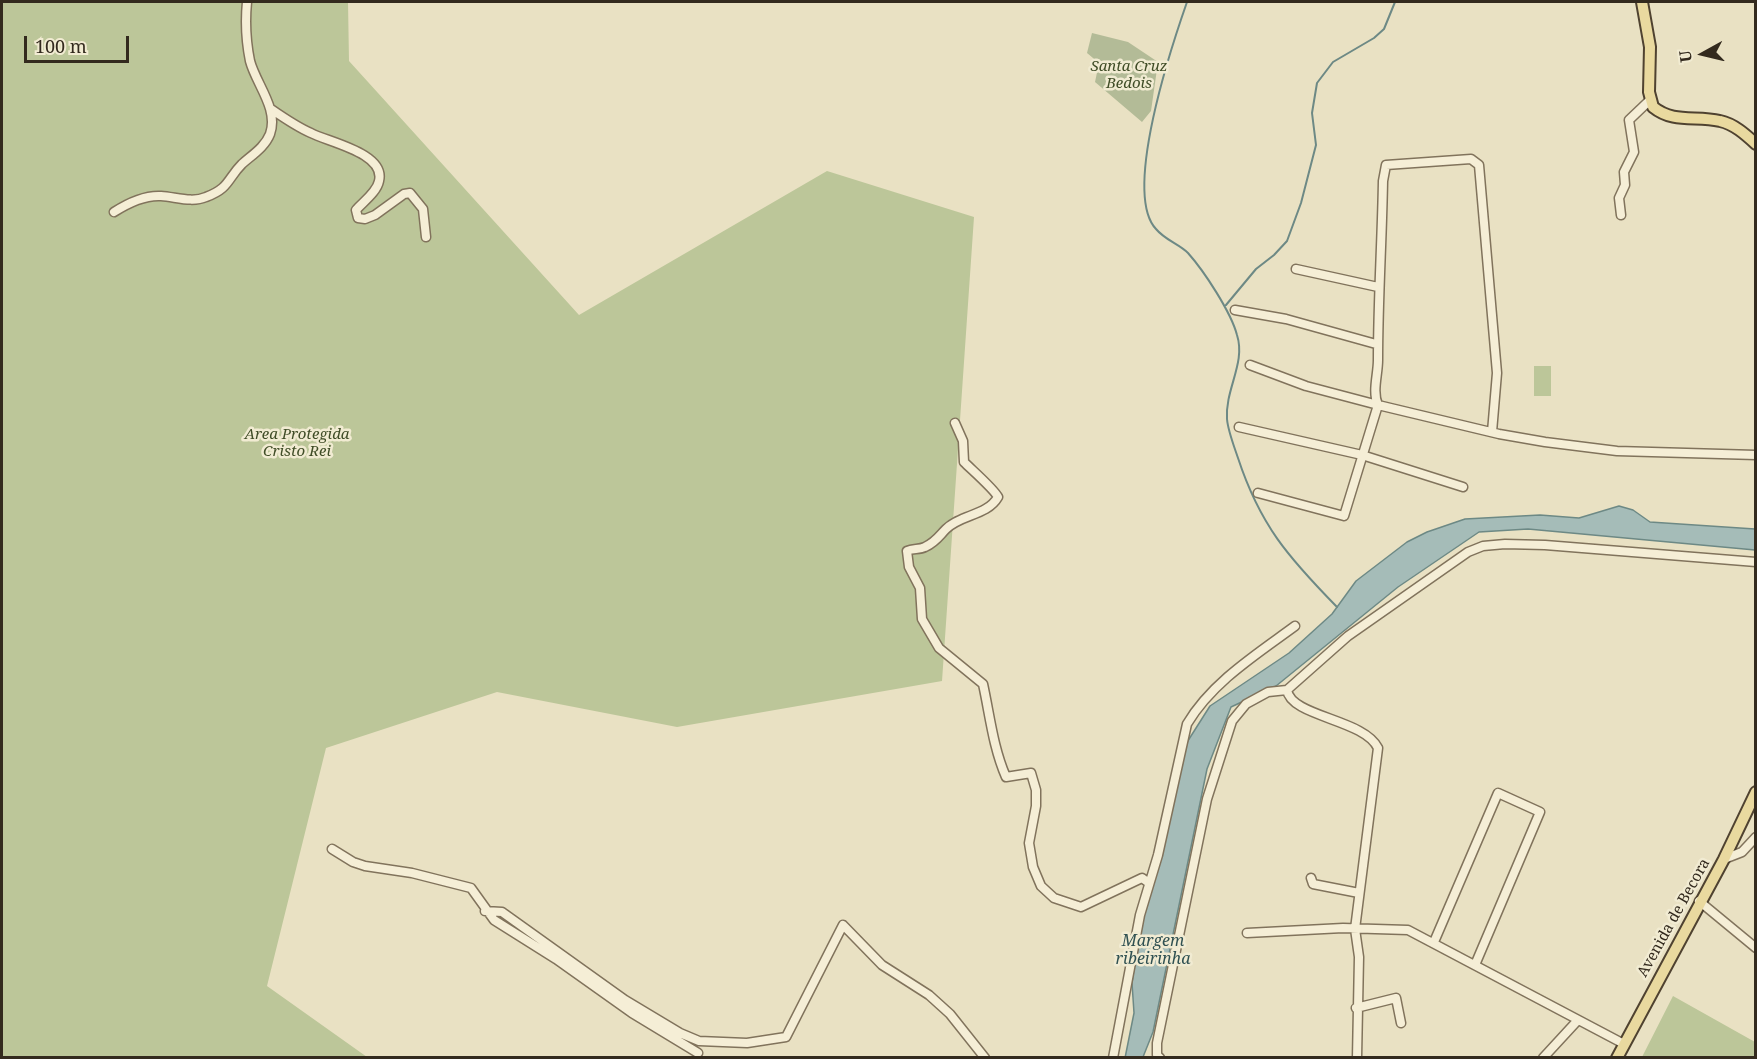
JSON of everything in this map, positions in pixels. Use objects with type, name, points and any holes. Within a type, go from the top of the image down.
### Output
[{"type":"main road","points":[[1642,2],[1652,59],[1650,100],[1653,107],[1670,117],[1720,120],[1730,124],[1755,144]]},
{"type":"main road","name":"Avenida de Becora","points":[[1617,1058],[1699,901],[1724,859],[1755,792]]},
{"type":"street","points":[[114,212],[142,198],[159,196],[203,199],[230,183],[240,166],[266,142],[271,132],[271,109],[255,80],[250,59],[245,24],[247,2]]},
{"type":"street","points":[[1621,215],[1619,198],[1624,185],[1624,172],[1634,152],[1629,120],[1650,100]]},
{"type":"street","points":[[271,109],[315,135],[350,147],[376,166],[380,175],[378,184],[356,210],[358,218],[370,218],[404,194],[410,193],[423,209],[426,237]]},
{"type":"street","points":[[1257,493],[1344,516],[1378,405],[1375,388],[1378,370],[1376,344],[1383,181],[1386,165],[1464,160],[1478,162],[1497,373],[1492,432]]},
{"type":"street","points":[[1296,269],[1378,287]]},
{"type":"street","points":[[1234,310],[1286,319],[1376,344]]},
{"type":"street","points":[[1250,365],[1306,386],[1378,405],[1545,442],[1617,451],[1755,455]]},
{"type":"street","points":[[955,423],[963,441],[964,462],[977,472],[986,486],[998,497],[983,511],[946,529],[940,538],[923,548],[907,551],[909,567],[920,588],[922,620],[939,648],[983,684],[996,754],[1006,777],[1031,772],[1036,790],[1036,806],[1029,843],[1033,867],[1041,886],[1054,898],[1081,907],[1142,878],[1149,883]]},
{"type":"street","points":[[1239,427],[1362,455],[1462,487]]},
{"type":"street","points":[[1160,1058],[1157,1055],[1157,1043],[1207,799],[1232,721],[1246,704],[1268,692],[1287,690],[1348,636],[1468,552],[1483,546],[1545,545],[1755,562]]},
{"type":"street","points":[[1113,1058],[1140,915],[1187,724],[1197,707],[1238,668],[1295,626]]},
{"type":"street","points":[[1287,690],[1288,696],[1297,704],[1343,723],[1371,739],[1378,748],[1369,835],[1355,929],[1359,957],[1356,1008],[1357,1058]]},
{"type":"street","points":[[1434,942],[1497,793],[1540,812],[1475,965]]},
{"type":"street","points":[[1724,859],[1742,852],[1755,837]]},
{"type":"street","points":[[332,849],[353,862],[365,866],[412,873],[475,890],[485,911],[494,920],[602,989],[632,1013],[702,1055]]},
{"type":"street","points":[[1311,878],[1313,884],[1359,893]]},
{"type":"street","points":[[1699,901],[1755,948]]},
{"type":"street","points":[[485,911],[502,912],[625,1000],[680,1033],[699,1041],[747,1044],[786,1037],[843,925],[882,965],[929,995],[950,1014],[985,1058]]},
{"type":"street","points":[[1247,933],[1276,929],[1299,932],[1355,929],[1408,930],[1624,1044]]},
{"type":"street","points":[[1356,1008],[1396,998],[1401,1023]]},
{"type":"street","points":[[1543,1058],[1578,1020]]},
{"type":"street","points":[[699,1041],[702,1055]]},
{"type":"green space","name":"Area Protegida Cristo Rei","points":[[2,2],[348,2],[349,61],[579,315],[827,171],[974,217],[942,681],[677,727],[497,692],[326,748],[267,986],[367,1057],[2,1058]]},
{"type":"green space","name":"Santa Cruz Bedois","points":[[1092,33],[1128,42],[1158,62],[1151,111],[1142,122],[1095,82],[1099,63],[1087,53]]},
{"type":"green space","points":[[1534,366],[1551,366],[1551,396],[1534,396]]},
{"type":"green space","points":[[1673,996],[1755,1042],[1755,1057],[1642,1057]]},
{"type":"water","name":"Margem ribeirinha","points":[[1619,506],[1633,510],[1650,522],[1755,529],[1755,550],[1528,529],[1479,532],[1398,587],[1276,686],[1231,707],[1207,769],[1153,1032],[1143,1057],[1125,1058],[1134,1013],[1132,983],[1138,940],[1184,747],[1210,706],[1289,653],[1332,614],[1356,581],[1407,542],[1427,532],[1465,519],[1540,515],[1579,518]]},
{"type":"waterway","points":[[1187,2],[1153,118],[1144,184],[1147,211],[1156,229],[1188,253],[1209,281],[1229,315],[1237,335],[1239,356],[1229,397],[1227,419],[1231,438],[1247,482],[1256,503],[1277,539],[1337,607]]},
{"type":"waterway","points":[[1226,305],[1256,269],[1287,241],[1301,203],[1316,145],[1312,113],[1317,83],[1333,62],[1374,38],[1384,29],[1395,2]]}]
